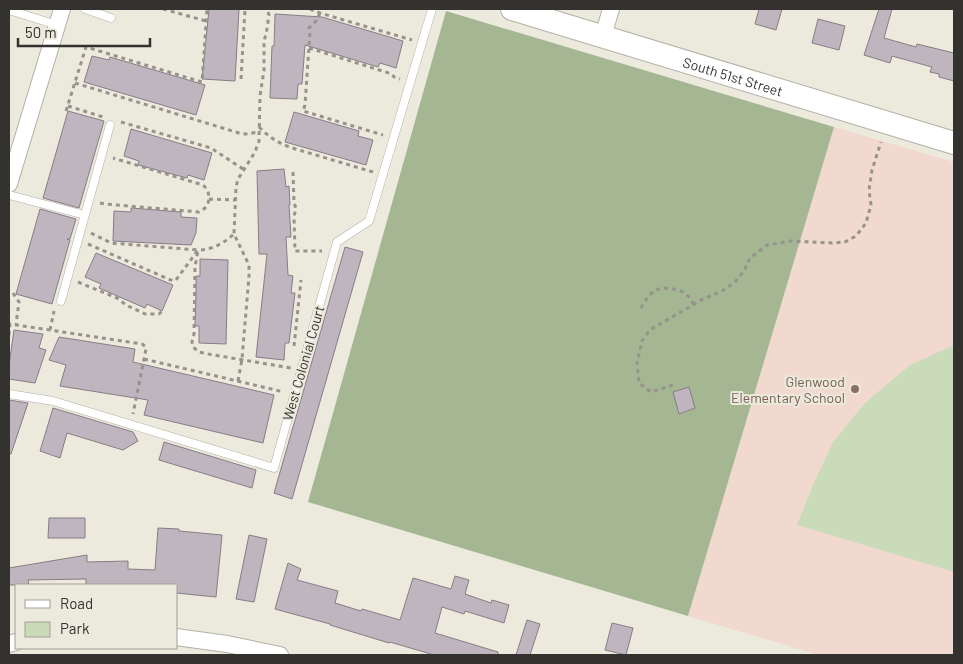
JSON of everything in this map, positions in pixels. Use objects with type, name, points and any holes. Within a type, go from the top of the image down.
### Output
[{"type":"street","points":[[9,184],[15,142],[62,9]]},
{"type":"street","name":"South 51st Street","points":[[512,9],[954,142]]},
{"type":"street","points":[[603,36],[611,9]]},
{"type":"street","points":[[178,637],[227,644],[280,655]]},
{"type":"lane","points":[[85,9],[111,18]]},
{"type":"lane","name":"West Colonial Court","points":[[9,394],[53,401],[274,468],[337,242],[369,221],[432,9]]},
{"type":"lane","points":[[9,10],[57,25]]},
{"type":"lane","points":[[61,301],[112,122]]},
{"type":"lane","points":[[9,194],[85,215]]},
{"type":"path","points":[[163,9],[206,21]]},
{"type":"path","points":[[66,112],[86,47],[202,82],[207,9]]},
{"type":"path","points":[[241,78],[245,9]]},
{"type":"path","points":[[238,381],[242,360],[249,265],[234,234],[236,187],[243,169],[260,141],[260,96],[264,70],[264,42],[269,15],[267,9]]},
{"type":"path","points":[[310,9],[422,43]]},
{"type":"path","points":[[320,13],[316,21],[309,28],[305,105],[303,111],[394,138]]},
{"type":"path","points":[[309,48],[392,74],[394,77],[411,82]]},
{"type":"path","points":[[75,83],[239,133],[259,132]]},
{"type":"path","points":[[68,106],[104,117]]},
{"type":"path","points":[[112,122],[210,148],[243,169]]},
{"type":"path","points":[[673,385],[651,392],[639,383],[637,363],[642,341],[650,330],[735,282],[744,271],[750,258],[767,245],[791,241],[845,242],[856,236],[866,223],[871,205],[869,190],[872,170],[887,122]]},
{"type":"path","points":[[259,127],[277,142],[382,175]]},
{"type":"path","points":[[100,203],[199,212],[208,205],[209,193],[203,186],[112,158]]},
{"type":"path","points":[[293,172],[296,209],[294,216],[295,251],[335,250]]},
{"type":"path","points":[[209,200],[236,200]]},
{"type":"path","points":[[82,228],[111,243],[198,250],[208,250],[215,247],[234,234]]},
{"type":"path","points":[[78,241],[173,280],[179,278],[198,250]]},
{"type":"path","points":[[198,250],[195,267],[193,347],[198,352],[301,370]]},
{"type":"path","points":[[68,278],[117,298],[126,305],[145,314],[159,314],[162,311]]},
{"type":"path","points":[[293,348],[301,280]]},
{"type":"path","points":[[641,308],[646,299],[656,290],[666,288],[676,289],[687,295],[694,305]]},
{"type":"path","points":[[13,292],[19,302],[16,324]]},
{"type":"path","points":[[50,330],[56,305],[61,301]]},
{"type":"path","points":[[9,335],[10,324],[16,324],[145,346],[146,349],[131,425]]},
{"type":"path","points":[[144,359],[295,394]]},
{"type":"shaded area","name":"Glenwood Elementary School","points":[[834,127],[954,162],[954,655],[819,655],[688,616]]},
{"type":"green space","points":[[446,11],[834,127],[688,616],[308,502]]},
{"type":"green space","points":[[954,345],[954,572],[797,525],[833,442],[865,403],[910,365]]},
{"type":"building","points":[[209,9],[239,9],[235,81],[202,79]]},
{"type":"building","points":[[759,9],[782,9],[776,30],[755,24]]},
{"type":"building","points":[[879,9],[892,9],[884,38],[916,47],[917,44],[954,53],[954,81],[939,77],[939,74],[930,72],[932,67],[892,56],[890,63],[864,55]]},
{"type":"building","points":[[275,14],[322,17],[403,41],[396,68],[380,63],[378,67],[305,45],[302,84],[298,84],[297,99],[270,98]]},
{"type":"building","points":[[818,19],[845,26],[839,50],[812,43]]},
{"type":"building","points":[[92,56],[109,60],[110,57],[205,85],[196,115],[84,82]]},
{"type":"building","points":[[68,111],[104,121],[79,208],[43,198]]},
{"type":"building","points":[[294,112],[359,131],[358,136],[373,140],[366,165],[285,142]]},
{"type":"building","points":[[131,129],[212,153],[204,180],[188,175],[187,178],[138,165],[139,161],[124,156]]},
{"type":"building","points":[[284,169],[286,187],[289,186],[290,205],[291,237],[286,237],[288,275],[293,276],[291,293],[295,293],[289,343],[285,343],[284,360],[256,357],[267,254],[259,254],[257,171]]},
{"type":"building","points":[[131,208],[181,212],[181,217],[197,218],[196,233],[191,245],[113,241],[114,211],[131,212]]},
{"type":"building","points":[[40,209],[76,219],[70,239],[67,239],[70,240],[52,304],[16,294]]},
{"type":"building","points":[[345,247],[363,252],[292,499],[274,493]]},
{"type":"building","points":[[96,253],[173,285],[162,311],[147,304],[145,308],[99,288],[101,284],[85,277]]},
{"type":"building","points":[[200,259],[228,260],[226,344],[199,343],[199,326],[195,326],[196,276],[200,276]]},
{"type":"building","points":[[14,330],[43,334],[39,348],[46,350],[35,383],[9,379]]},
{"type":"building","points":[[59,337],[135,349],[133,362],[274,395],[263,443],[144,415],[148,400],[60,386],[66,365],[49,360]]},
{"type":"building","points":[[689,387],[695,408],[679,414],[673,392]]},
{"type":"building","points":[[9,400],[28,403],[11,454],[9,454]]},
{"type":"building","points":[[53,408],[133,432],[138,441],[123,450],[67,433],[60,458],[40,451]]},
{"type":"building","points":[[164,442],[256,470],[252,488],[159,460]]},
{"type":"building","points":[[49,518],[85,518],[85,538],[48,538]]},
{"type":"building","points":[[158,528],[222,535],[216,597],[178,593],[178,584],[86,584],[86,579],[28,580],[29,584],[9,585],[9,568],[87,555],[87,562],[128,561],[128,569],[155,570]]},
{"type":"building","points":[[249,535],[267,539],[254,602],[236,599]]},
{"type":"building","points":[[288,563],[301,569],[297,580],[338,591],[335,603],[400,620],[413,578],[451,589],[455,576],[469,580],[465,594],[491,603],[492,600],[509,605],[504,623],[465,611],[464,614],[442,607],[435,633],[498,652],[498,655],[434,655],[275,609]]},
{"type":"building","points":[[527,620],[540,624],[530,655],[516,655]]},
{"type":"building","points":[[612,623],[633,628],[626,655],[605,650]]},
{"type":"place","name":"Glenwood Elementary School","points":[[855,389]]}]
